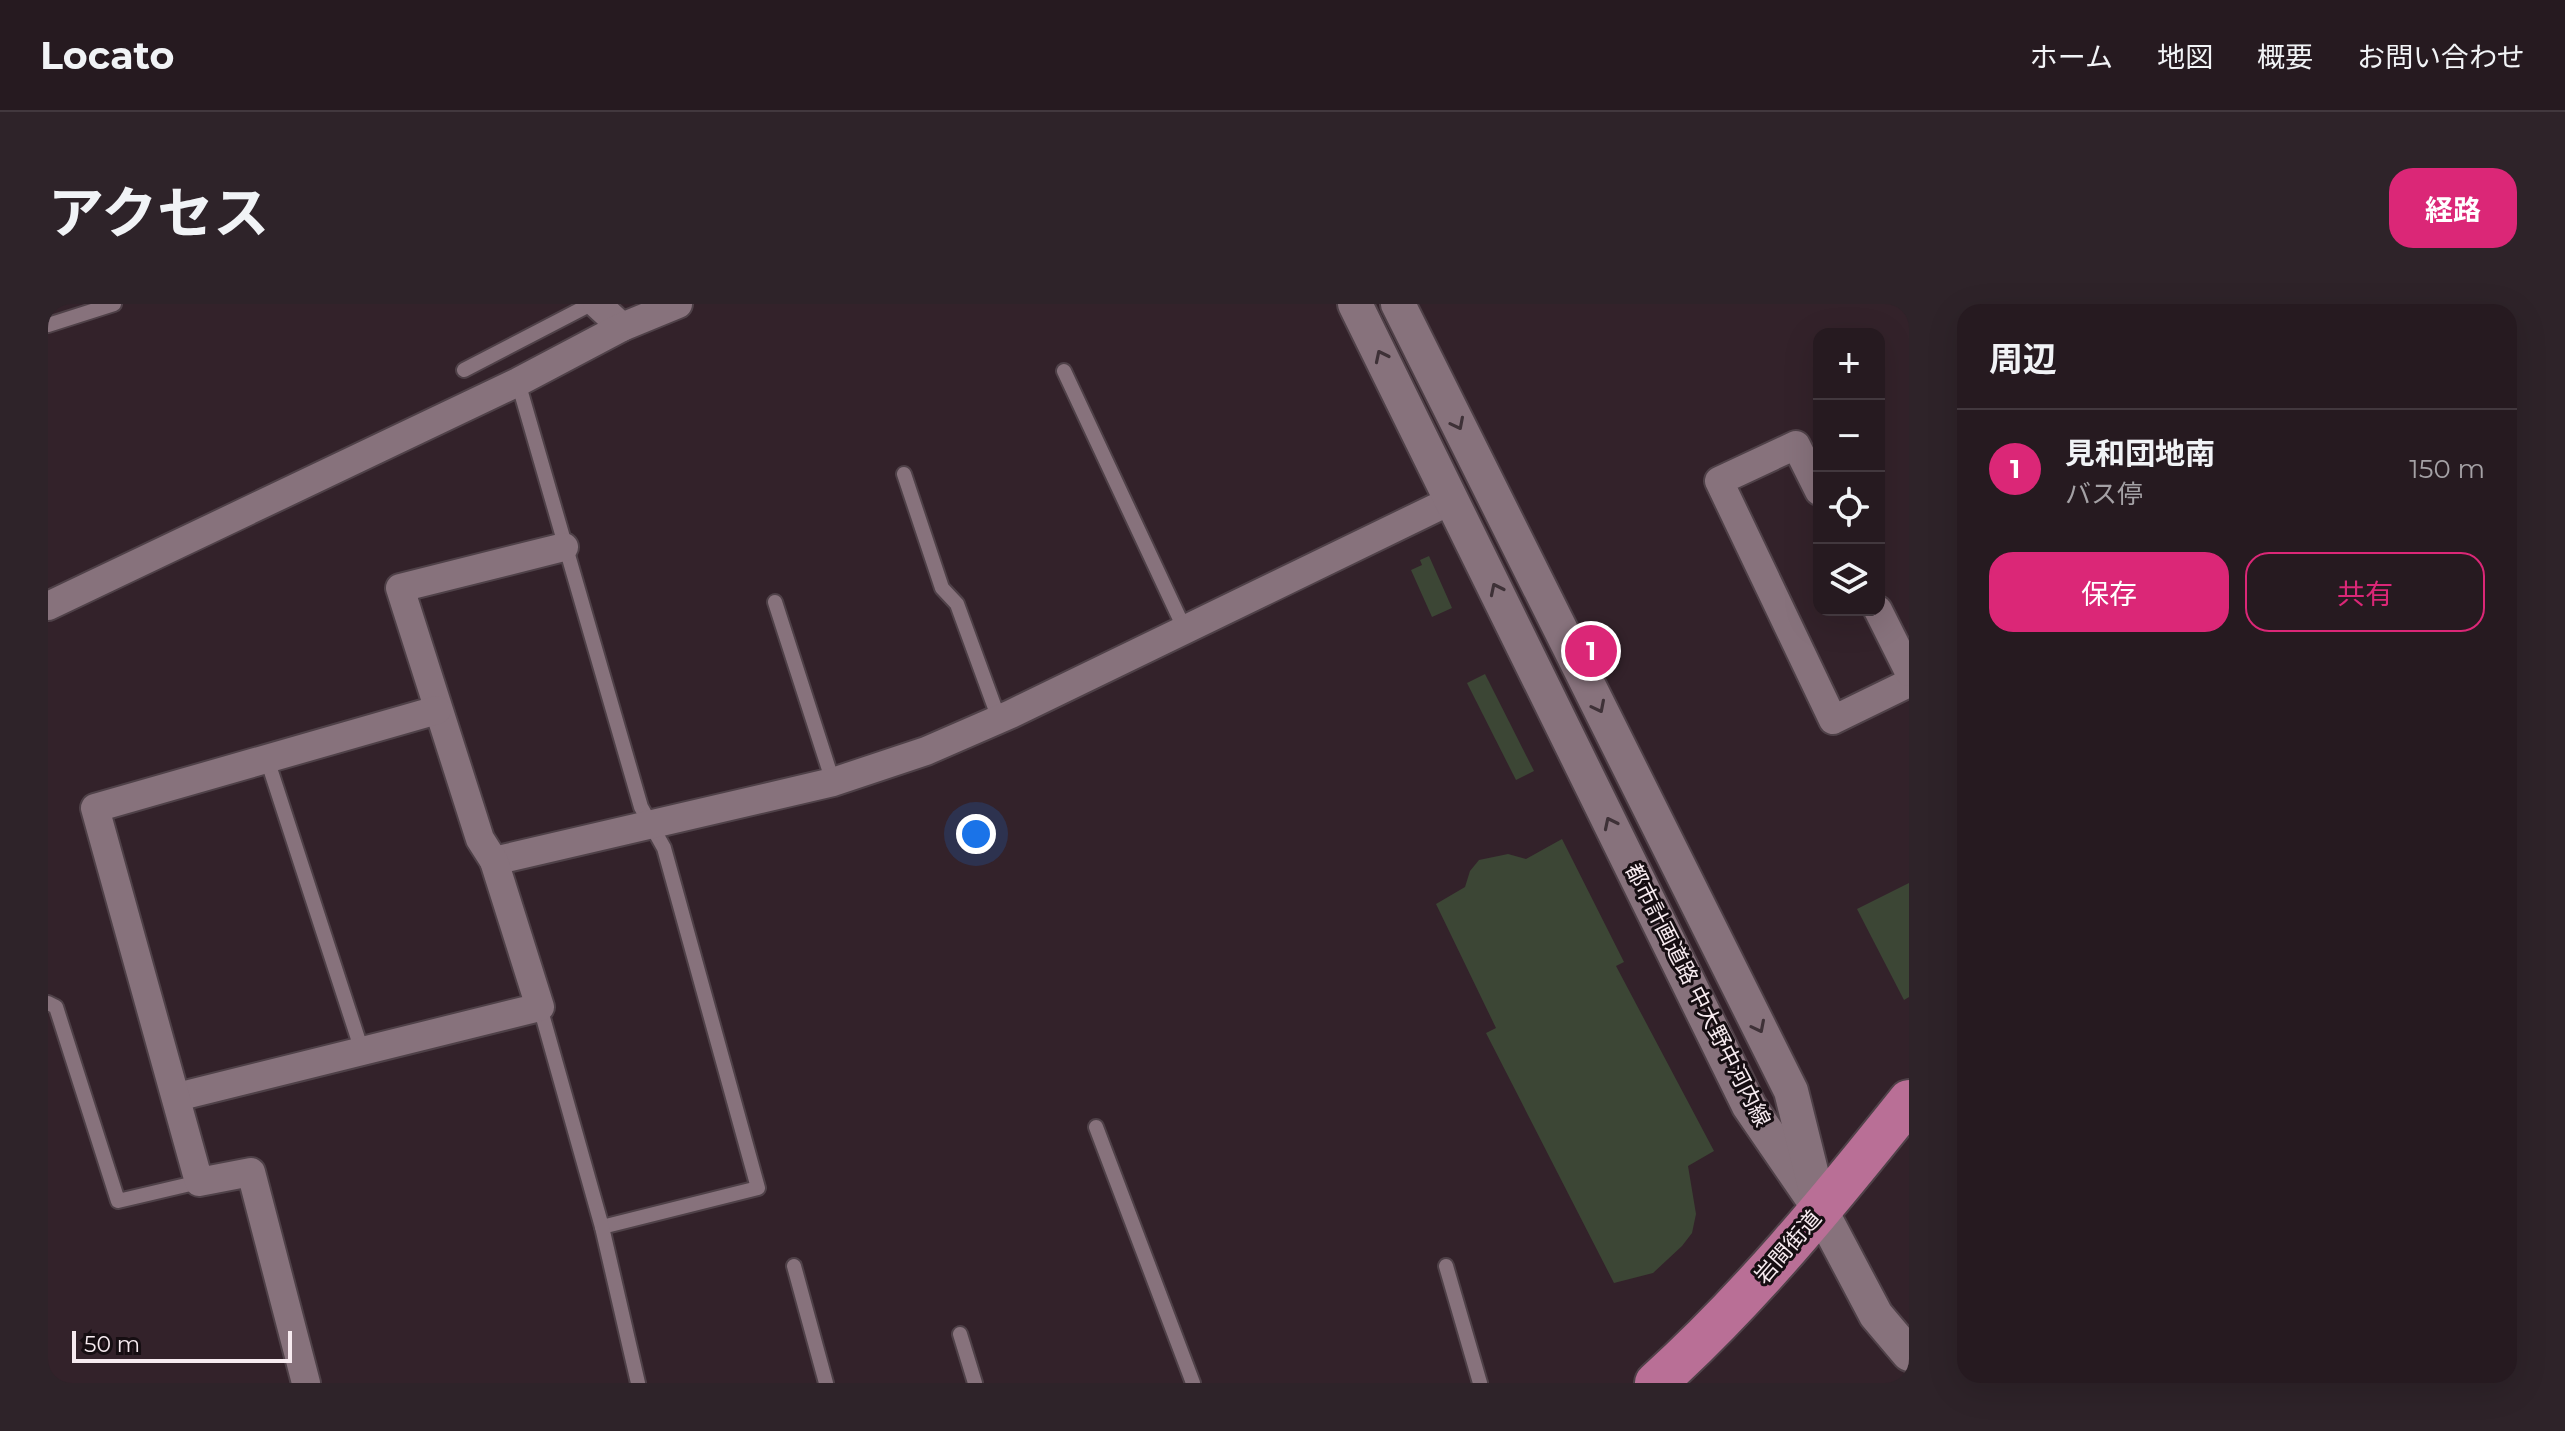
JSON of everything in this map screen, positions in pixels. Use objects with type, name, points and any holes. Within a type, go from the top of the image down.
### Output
[{"type":"main road","name":"岩間街道","points":[[1656,1383],[1710,1334],[1821,1211],[1909,1101]]},
{"type":"street","points":[[597,304],[622,327]]},
{"type":"street","points":[[48,606],[518,382],[622,327],[678,304]]},
{"type":"street","name":"都市計画道路 中大野中河内線","points":[[1355,304],[1749,1106],[1821,1211]]},
{"type":"street","name":"都市計画道路 中大野中河内線","points":[[1398,304],[1791,1091],[1821,1211]]},
{"type":"street","points":[[1813,479],[1796,445],[1719,481],[1833,720],[1909,683]]},
{"type":"street","points":[[494,861],[652,827],[833,782],[926,751],[999,719],[1452,500]]},
{"type":"street","points":[[177,1097],[540,1007],[494,861],[480,839],[400,588],[564,547]]},
{"type":"street","points":[[1881,616],[1909,672]]},
{"type":"street","points":[[306,1383],[251,1172],[199,1182],[95,808],[437,710]]},
{"type":"street","points":[[1821,1211],[1876,1315],[1909,1354]]},
{"type":"lane","points":[[48,325],[114,304]]},
{"type":"lane","points":[[464,370],[591,304]]},
{"type":"lane","points":[[1064,371],[1185,630]]},
{"type":"lane","points":[[518,382],[641,807],[664,848],[758,1188],[602,1227]]},
{"type":"lane","points":[[904,474],[942,588],[957,604],[999,719]]},
{"type":"lane","points":[[775,602],[833,782]]},
{"type":"lane","points":[[267,759],[362,1051]]},
{"type":"lane","points":[[48,1003],[56,1007],[118,1201],[199,1182]]},
{"type":"lane","points":[[540,1007],[602,1227],[638,1383]]},
{"type":"lane","points":[[1096,1127],[1193,1383]]},
{"type":"lane","points":[[794,1266],[826,1383]]},
{"type":"lane","points":[[1446,1266],[1480,1383]]},
{"type":"lane","points":[[960,1334],[975,1383]]},
{"type":"building","points":[[1429,556],[1452,608],[1432,617],[1411,570],[1422,565],[1420,560]]},
{"type":"building","points":[[1485,674],[1534,771],[1516,780],[1467,683]]},
{"type":"building","points":[[1562,839],[1624,962],[1616,966],[1714,1151],[1688,1166],[1696,1214],[1692,1233],[1653,1273],[1614,1283],[1486,1033],[1496,1028],[1436,904],[1465,887],[1470,871],[1479,860],[1508,854],[1526,859]]},
{"type":"building","points":[[1909,883],[1909,997],[1904,1000],[1857,909]]},
{"type":"place","name":"見和団地南","points":[[1591,651]]}]
